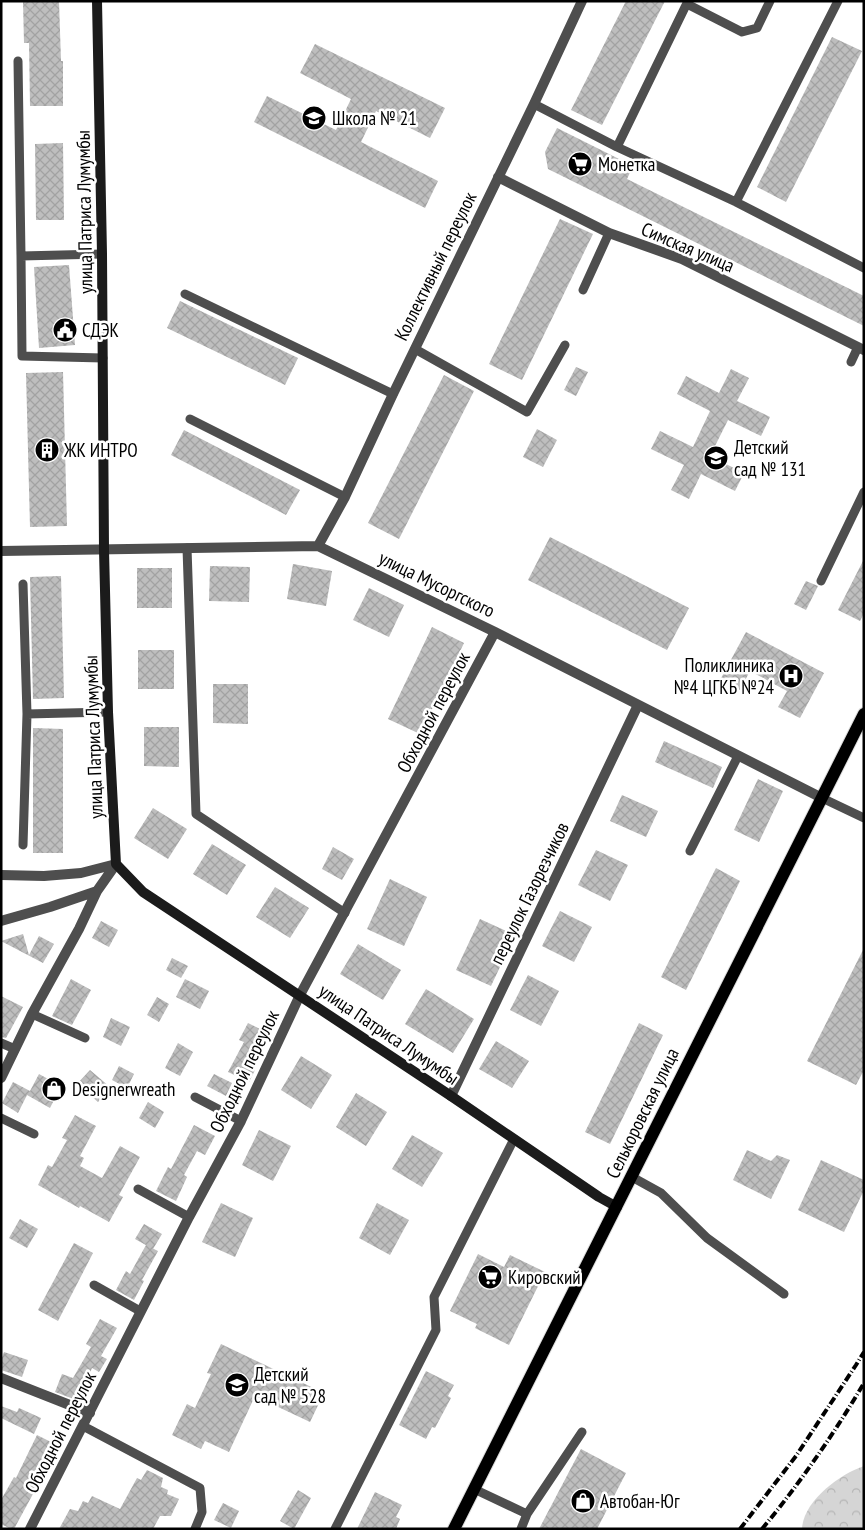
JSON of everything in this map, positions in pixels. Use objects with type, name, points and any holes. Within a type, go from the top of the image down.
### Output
[{"type":"main road","name":"Селькоровская улица","points":[[454,1529],[864,714]]},
{"type":"street","name":"улица Патриса Лумумбы","points":[[97,1],[102,254],[104,550],[108,712],[116,864],[143,892],[300,995],[599,1197],[617,1207]]},
{"type":"street","name":"Коллективный переулок","points":[[318,546],[344,497],[582,1]]},
{"type":"street","name":"Симская улица","points":[[498,178],[609,233],[682,260],[861,349]]},
{"type":"street","name":"улица Мусоргского","points":[[1,551],[318,546],[495,632],[822,798]]},
{"type":"street","name":"Обходной переулок","points":[[30,1529],[188,1217],[241,1121],[300,995],[495,632]]},
{"type":"street","name":"переулок Газорезчиков","points":[[451,1096],[638,705]]},
{"type":"street","points":[[1,876],[44,876],[81,873],[116,864]]},
{"type":"street","points":[[1,1078],[32,1014],[79,929],[97,891],[116,864]]},
{"type":"street","points":[[1,921],[50,908],[97,891]]},
{"type":"street","points":[[1,1378],[90,1413]]},
{"type":"lane","points":[[617,146],[687,2],[742,32],[758,28],[770,1]]},
{"type":"lane","points":[[736,202],[838,1]]},
{"type":"lane","points":[[18,61],[22,356],[103,358]]},
{"type":"lane","points":[[534,104],[617,146],[736,202],[864,268]]},
{"type":"lane","points":[[583,290],[609,233]]},
{"type":"lane","points":[[21,256],[102,254]]},
{"type":"lane","points":[[185,294],[392,394]]},
{"type":"lane","points":[[415,349],[527,412],[566,344]]},
{"type":"lane","points":[[851,362],[861,349]]},
{"type":"lane","points":[[190,419],[344,497]]},
{"type":"lane","points":[[821,581],[864,492]]},
{"type":"lane","points":[[187,548],[196,814],[345,913]]},
{"type":"lane","points":[[23,584],[27,714],[23,844]]},
{"type":"lane","points":[[27,714],[108,712]]},
{"type":"lane","points":[[690,851],[738,756]]},
{"type":"lane","points":[[822,798],[864,818]]},
{"type":"lane","points":[[32,1014],[85,1038]]},
{"type":"lane","points":[[1,1043],[15,1049]]},
{"type":"lane","points":[[196,1097],[241,1121]]},
{"type":"lane","points":[[1,1118],[34,1134]]},
{"type":"lane","points":[[335,1529],[436,1330],[434,1297],[514,1139]]},
{"type":"lane","points":[[632,1177],[660,1193],[708,1238],[784,1294]]},
{"type":"lane","points":[[138,1189],[188,1217]]},
{"type":"lane","points":[[94,1285],[140,1311]]},
{"type":"lane","points":[[83,1426],[200,1488],[202,1512],[195,1529]]},
{"type":"lane","points":[[521,1529],[527,1514],[582,1432]]},
{"type":"lane","points":[[474,1489],[527,1514]]},
{"type":"green space","points":[[864,1466],[864,1529],[802,1529],[809,1508],[824,1490],[844,1475]]},
{"type":"building","points":[[23,1],[59,1],[61,61],[63,61],[63,106],[30,106],[29,43],[24,43]]},
{"type":"building","points":[[626,1],[665,1],[602,125],[571,110]]},
{"type":"building","points":[[832,37],[862,51],[786,202],[757,187]]},
{"type":"building","points":[[315,44],[445,108],[430,138],[376,111],[361,142],[438,181],[425,208],[254,122],[267,96],[336,130],[351,99],[300,73]]},
{"type":"building","points":[[557,128],[633,166],[627,179],[864,296],[864,326],[548,169],[545,152]]},
{"type":"building","points":[[63,143],[64,220],[36,220],[35,144]]},
{"type":"building","points":[[560,219],[593,234],[522,380],[489,364]]},
{"type":"building","points":[[69,265],[75,345],[39,348],[34,267]]},
{"type":"building","points":[[180,301],[298,358],[285,385],[167,328]]},
{"type":"building","points":[[576,367],[588,372],[576,396],[564,390]]},
{"type":"building","points":[[731,369],[749,378],[737,401],[770,417],[761,436],[728,420],[710,456],[744,473],[735,491],[701,474],[689,499],[671,490],[684,465],[651,449],[660,431],[693,447],[710,411],[677,394],[686,376],[719,393]]},
{"type":"building","name":"ЖК ИНТРО","points":[[63,372],[67,526],[30,527],[26,373]]},
{"type":"building","points":[[444,375],[474,391],[399,539],[368,523]]},
{"type":"building","points":[[537,429],[557,440],[543,467],[523,457]]},
{"type":"building","points":[[184,430],[300,490],[286,515],[171,455]]},
{"type":"building","points":[[550,537],[689,608],[667,650],[528,580]]},
{"type":"building","points":[[864,559],[864,613],[860,621],[838,610]]},
{"type":"building","points":[[293,564],[332,571],[326,606],[287,599]]},
{"type":"building","points":[[210,566],[250,567],[249,602],[209,601]]},
{"type":"building","points":[[137,568],[172,568],[172,608],[137,608]]},
{"type":"building","points":[[61,576],[64,698],[33,699],[30,577]]},
{"type":"building","points":[[806,581],[818,586],[806,610],[794,604]]},
{"type":"building","points":[[369,588],[404,605],[389,637],[353,620]]},
{"type":"building","points":[[432,627],[464,643],[420,734],[388,719]]},
{"type":"building","name":"Поликлиника №4 ЦГКБ №24","points":[[746,632],[824,673],[800,718],[778,707],[787,691],[750,671],[740,690],[720,680]]},
{"type":"building","points":[[138,650],[174,650],[174,689],[138,689]]},
{"type":"building","points":[[213,684],[248,684],[248,724],[213,723]]},
{"type":"building","points":[[144,727],[179,727],[179,767],[144,766]]},
{"type":"building","points":[[33,728],[63,729],[63,853],[33,853]]},
{"type":"building","points":[[664,741],[722,767],[713,788],[655,762]]},
{"type":"building","points":[[758,779],[783,791],[759,842],[734,830]]},
{"type":"building","points":[[622,795],[658,811],[646,837],[610,821]]},
{"type":"building","points":[[153,808],[187,829],[168,859],[134,838]]},
{"type":"building","points":[[212,844],[246,865],[227,895],[193,874]]},
{"type":"building","points":[[333,847],[354,859],[342,880],[322,869]]},
{"type":"building","points":[[596,850],[628,865],[610,901],[578,885]]},
{"type":"building","points":[[716,868],[740,881],[686,990],[661,977]]},
{"type":"building","points":[[390,879],[427,897],[404,946],[367,929]]},
{"type":"building","points":[[275,887],[309,908],[290,938],[256,917]]},
{"type":"building","points":[[560,911],[592,927],[574,962],[542,946]]},
{"type":"building","points":[[480,919],[515,935],[491,986],[456,970]]},
{"type":"building","points":[[101,921],[118,930],[109,947],[92,938]]},
{"type":"building","points":[[23,934],[29,955],[39,936],[54,944],[43,963],[1,941]]},
{"type":"building","points":[[358,944],[401,970],[383,1000],[340,974]]},
{"type":"building","points":[[864,948],[864,1070],[856,1085],[807,1061]]},
{"type":"building","points":[[172,958],[188,966],[181,978],[166,970]]},
{"type":"building","points":[[528,975],[559,991],[541,1026],[510,1010]]},
{"type":"building","points":[[71,979],[91,990],[72,1025],[52,1016]]},
{"type":"building","points":[[185,979],[209,991],[200,1009],[176,997]]},
{"type":"building","points":[[426,989],[474,1019],[453,1053],[405,1024]]},
{"type":"building","points":[[1,996],[23,1007],[6,1038],[1,1037]]},
{"type":"building","points":[[157,997],[169,1004],[159,1022],[147,1015]]},
{"type":"building","points":[[111,1018],[130,1027],[121,1046],[103,1037]]},
{"type":"building","points":[[248,1023],[266,1032],[248,1067],[255,1070],[249,1082],[228,1072],[244,1042],[239,1040]]},
{"type":"building","points":[[639,1023],[663,1035],[610,1144],[585,1132]]},
{"type":"building","points":[[496,1041],[529,1061],[512,1088],[479,1069]]},
{"type":"building","points":[[178,1043],[193,1052],[180,1076],[165,1068]]},
{"type":"building","points":[[301,1056],[332,1075],[311,1109],[281,1090]]},
{"type":"building","points":[[119,1066],[134,1074],[127,1088],[112,1080]]},
{"type":"building","points":[[90,1070],[110,1087],[98,1102],[77,1084]]},
{"type":"building","points":[[39,1074],[61,1086],[50,1108],[27,1095],[18,1113],[2,1103],[13,1082],[30,1091]]},
{"type":"building","points":[[214,1074],[232,1083],[226,1096],[207,1086]]},
{"type":"building","points":[[356,1093],[387,1112],[366,1146],[336,1127]]},
{"type":"building","points":[[148,1102],[164,1112],[155,1128],[139,1118]]},
{"type":"building","points":[[75,1115],[96,1126],[80,1156],[84,1158],[80,1166],[102,1178],[120,1146],[140,1157],[119,1195],[123,1197],[109,1222],[38,1185],[48,1165],[52,1167],[67,1140],[62,1138]]},
{"type":"building","points":[[194,1125],[215,1136],[205,1155],[197,1151],[184,1175],[187,1177],[176,1201],[156,1191],[168,1167],[171,1169]]},
{"type":"building","points":[[259,1130],[291,1146],[273,1181],[242,1165]]},
{"type":"building","points":[[412,1135],[443,1153],[422,1187],[392,1169]]},
{"type":"building","points":[[747,1150],[771,1161],[777,1155],[790,1160],[771,1199],[733,1180]]},
{"type":"building","points":[[821,1160],[864,1180],[864,1190],[844,1232],[798,1210]]},
{"type":"building","points":[[221,1203],[253,1218],[235,1257],[202,1242]]},
{"type":"building","points":[[377,1203],[409,1220],[390,1255],[359,1238]]},
{"type":"building","points":[[20,1219],[38,1229],[27,1248],[9,1238]]},
{"type":"building","points":[[144,1224],[162,1234],[153,1249],[135,1239]]},
{"type":"building","points":[[74,1243],[93,1253],[58,1321],[38,1310]]},
{"type":"building","points":[[146,1245],[158,1251],[142,1280],[144,1281],[134,1300],[116,1290],[126,1271],[130,1274]]},
{"type":"building","points":[[478,1254],[504,1267],[510,1255],[545,1272],[509,1345],[475,1328],[477,1324],[450,1311]]},
{"type":"building","points":[[100,1319],[117,1328],[101,1356],[107,1359],[99,1372],[92,1368],[79,1401],[55,1392],[62,1374],[73,1378],[91,1347],[86,1344]]},
{"type":"building","points":[[221,1344],[324,1393],[310,1422],[255,1396],[229,1452],[205,1441],[201,1449],[172,1435],[187,1404],[195,1408],[211,1374],[207,1373]]},
{"type":"building","points":[[4,1352],[28,1360],[22,1377],[1,1370]]},
{"type":"building","points":[[426,1371],[454,1385],[448,1396],[451,1398],[435,1428],[432,1427],[426,1439],[399,1425]]},
{"type":"building","points":[[1,1406],[17,1412],[19,1408],[41,1418],[34,1434],[1,1418]]},
{"type":"building","points":[[37,1435],[59,1446],[14,1529],[11,1529],[1,1524],[1,1500],[14,1477],[16,1478]]},
{"type":"building","name":"Автобан-Юг","points":[[581,1449],[626,1473],[597,1529],[539,1529]]},
{"type":"building","points":[[147,1470],[163,1478],[161,1487],[168,1490],[167,1494],[179,1499],[171,1516],[160,1516],[153,1529],[59,1529],[70,1509],[78,1511],[83,1501],[88,1503],[92,1496],[120,1509],[137,1478],[141,1480]]},
{"type":"building","points":[[298,1490],[311,1498],[294,1529],[280,1521]]},
{"type":"building","points":[[375,1492],[402,1505],[396,1517],[400,1519],[396,1529],[357,1529]]},
{"type":"building","points":[[223,1503],[239,1511],[231,1528],[214,1520]]},
{"type":"railway","points":[[740,1529],[796,1456],[864,1352]]},
{"type":"railway","points":[[762,1529],[816,1458],[864,1383]]},
{"type":"place","name":"Школа № 21","points":[[314,118]]},
{"type":"place","name":"Монетка","points":[[580,164]]},
{"type":"place","name":"СДЭК","points":[[65,330]]},
{"type":"place","name":"ЖК ИНТРО","points":[[47,450]]},
{"type":"place","name":"Детский сад № 131","points":[[716,458]]},
{"type":"place","name":"Поликлиника №4 ЦГКБ №24","points":[[791,676]]},
{"type":"place","name":"Designerwreath","points":[[54,1089]]},
{"type":"place","name":"Кировский","points":[[490,1277]]},
{"type":"place","name":"Детский сад № 528","points":[[237,1385]]},
{"type":"place","name":"Автобан-Юг","points":[[583,1501]]}]
